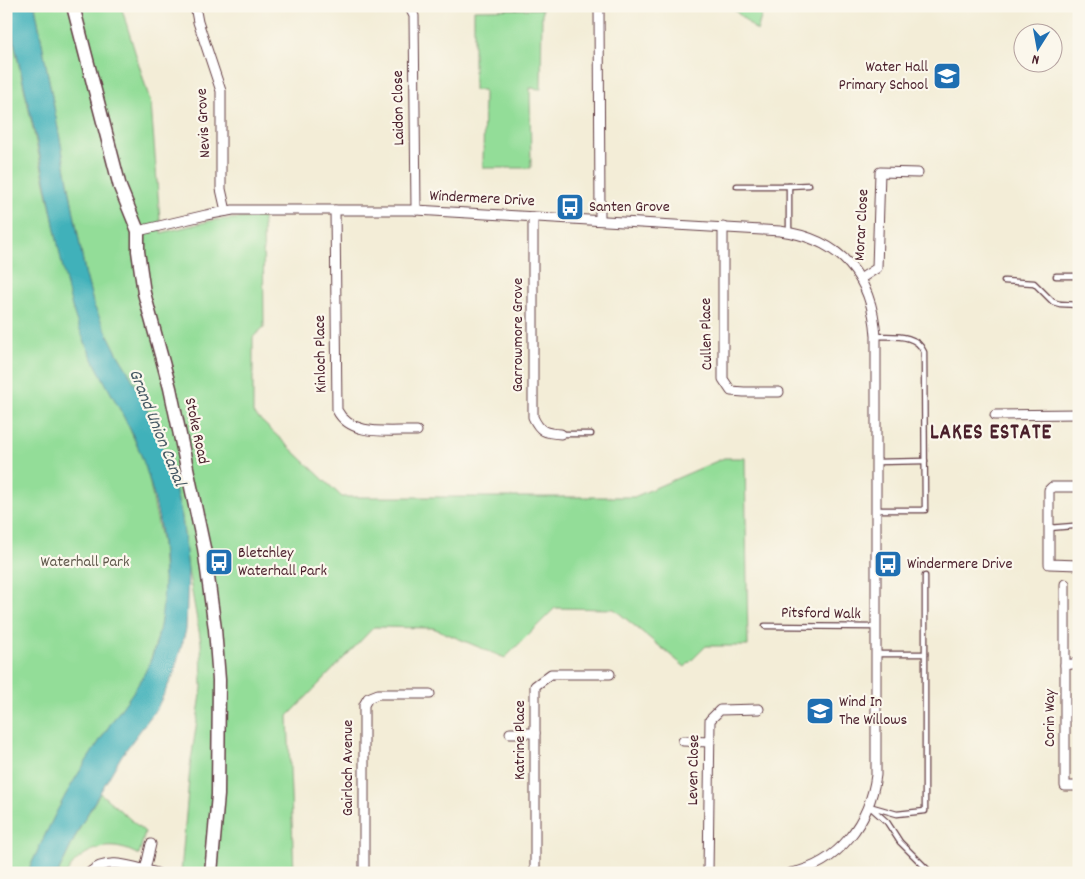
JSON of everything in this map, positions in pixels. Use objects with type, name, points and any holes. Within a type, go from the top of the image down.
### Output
[{"type":"street","name":"Stoke Road","points":[[72,6],[120,187],[138,230],[138,251],[144,293],[176,415],[204,548],[215,629],[219,680],[218,795],[211,873]]},
{"type":"street","name":"Nevis Grove","points":[[194,6],[221,91],[222,189],[226,211]]},
{"type":"street","name":"Laidon Close","points":[[409,6],[414,16],[416,210]]},
{"type":"street","points":[[599,6],[600,220]]},
{"type":"street","name":"Morar Close","points":[[860,278],[877,268],[880,172],[918,174]]},
{"type":"street","name":"Kinloch Place","points":[[335,210],[337,410],[347,422],[362,430],[417,431]]},
{"type":"street","name":"Windermere Drive","points":[[138,230],[226,211],[416,210],[789,232],[808,236],[828,246],[845,260],[866,287],[872,305],[876,336],[876,764],[874,788],[869,806],[860,824],[844,845],[819,863],[794,872]]},
{"type":"street","name":"Garrowmore Grove","points":[[533,217],[533,417],[538,427],[547,433],[561,434]]},
{"type":"street","name":"Cullen Place","points":[[723,227],[723,379],[732,390],[778,392]]},
{"type":"street","points":[[995,415],[1079,414]]},
{"type":"street","points":[[1079,487],[1052,487],[1049,490],[1049,564],[1079,564]]},
{"type":"street","name":"Corin Way","points":[[1065,584],[1065,786],[1079,786]]},
{"type":"street","points":[[1064,664],[1079,663]]},
{"type":"street","name":"Katrine Place","points":[[535,873],[535,686],[551,674],[610,674]]},
{"type":"street","name":"Gairloch Avenue","points":[[364,873],[364,705],[368,698],[378,694],[430,694]]},
{"type":"street","name":"Leven Close","points":[[708,873],[710,720],[720,710],[759,709]]},
{"type":"street","points":[[510,733],[535,733]]},
{"type":"street","points":[[683,741],[710,742]]},
{"type":"street","points":[[145,870],[151,844]]},
{"type":"street","points":[[89,873],[99,866],[112,863],[157,873]]},
{"type":"lane","points":[[737,186],[808,185]]},
{"type":"lane","points":[[789,186],[789,232]]},
{"type":"lane","points":[[1056,276],[1079,276]]},
{"type":"lane","points":[[1004,281],[1034,283],[1053,302],[1079,305]]},
{"type":"lane","points":[[876,336],[913,339],[923,350],[925,461],[925,510],[876,510]]},
{"type":"lane","points":[[561,434],[591,434]]},
{"type":"lane","points":[[876,462],[925,461]]},
{"type":"lane","points":[[1049,528],[1073,526]]},
{"type":"lane","points":[[869,806],[897,814],[925,811],[926,576]]},
{"type":"lane","name":"Pitsford Walk","points":[[765,626],[877,627]]},
{"type":"lane","points":[[877,654],[925,654]]},
{"type":"lane","points":[[869,806],[887,822],[900,842],[927,869]]},
{"type":"green space","name":"Waterhall Park","points":[[6,6],[73,310],[86,343],[129,427],[147,469],[162,544],[165,598],[161,625],[146,672],[67,793],[27,873],[6,873]]},
{"type":"green space","points":[[35,6],[121,6],[151,104],[161,233],[214,220],[263,217],[264,327],[253,337],[253,413],[342,497],[634,497],[724,458],[745,458],[748,646],[706,646],[685,667],[614,609],[555,608],[505,658],[433,628],[374,627],[288,716],[294,873],[181,873],[190,767],[202,688],[201,642],[188,570],[182,517],[160,439],[145,404],[106,333],[94,306],[85,272]]},
{"type":"green space","points":[[730,6],[770,6],[762,14],[757,31]]},
{"type":"green space","points":[[542,9],[541,89],[530,88],[531,168],[483,168],[484,90],[474,90],[474,10]]},
{"type":"green space","points":[[100,793],[145,832],[139,855],[121,848],[105,847],[83,855],[71,866],[67,873],[58,873],[81,825]]},
{"type":"water","points":[[7,6],[35,6],[85,272],[94,306],[145,404],[160,439],[182,517],[188,570],[186,630],[174,673],[157,708],[122,755],[81,825],[58,873],[27,873],[66,794],[150,663],[160,624],[164,567],[157,509],[141,454],[130,429],[90,354],[72,307]]},
{"type":"place","name":"Water Hall Primary School","points":[[947,76]]},
{"type":"place","name":"Santen Grove","points":[[570,207]]},
{"type":"place","name":"Bletchley Waterhall Park","points":[[219,562]]},
{"type":"place","name":"Windermere Drive","points":[[888,564]]},
{"type":"place","name":"Wind In The Willows","points":[[820,711]]},
{"type":"district","name":"LAKES ESTATE","points":[[991,434]]},
{"type":"water label","name":"Grand Union Canal","points":[[156,428]]}]
